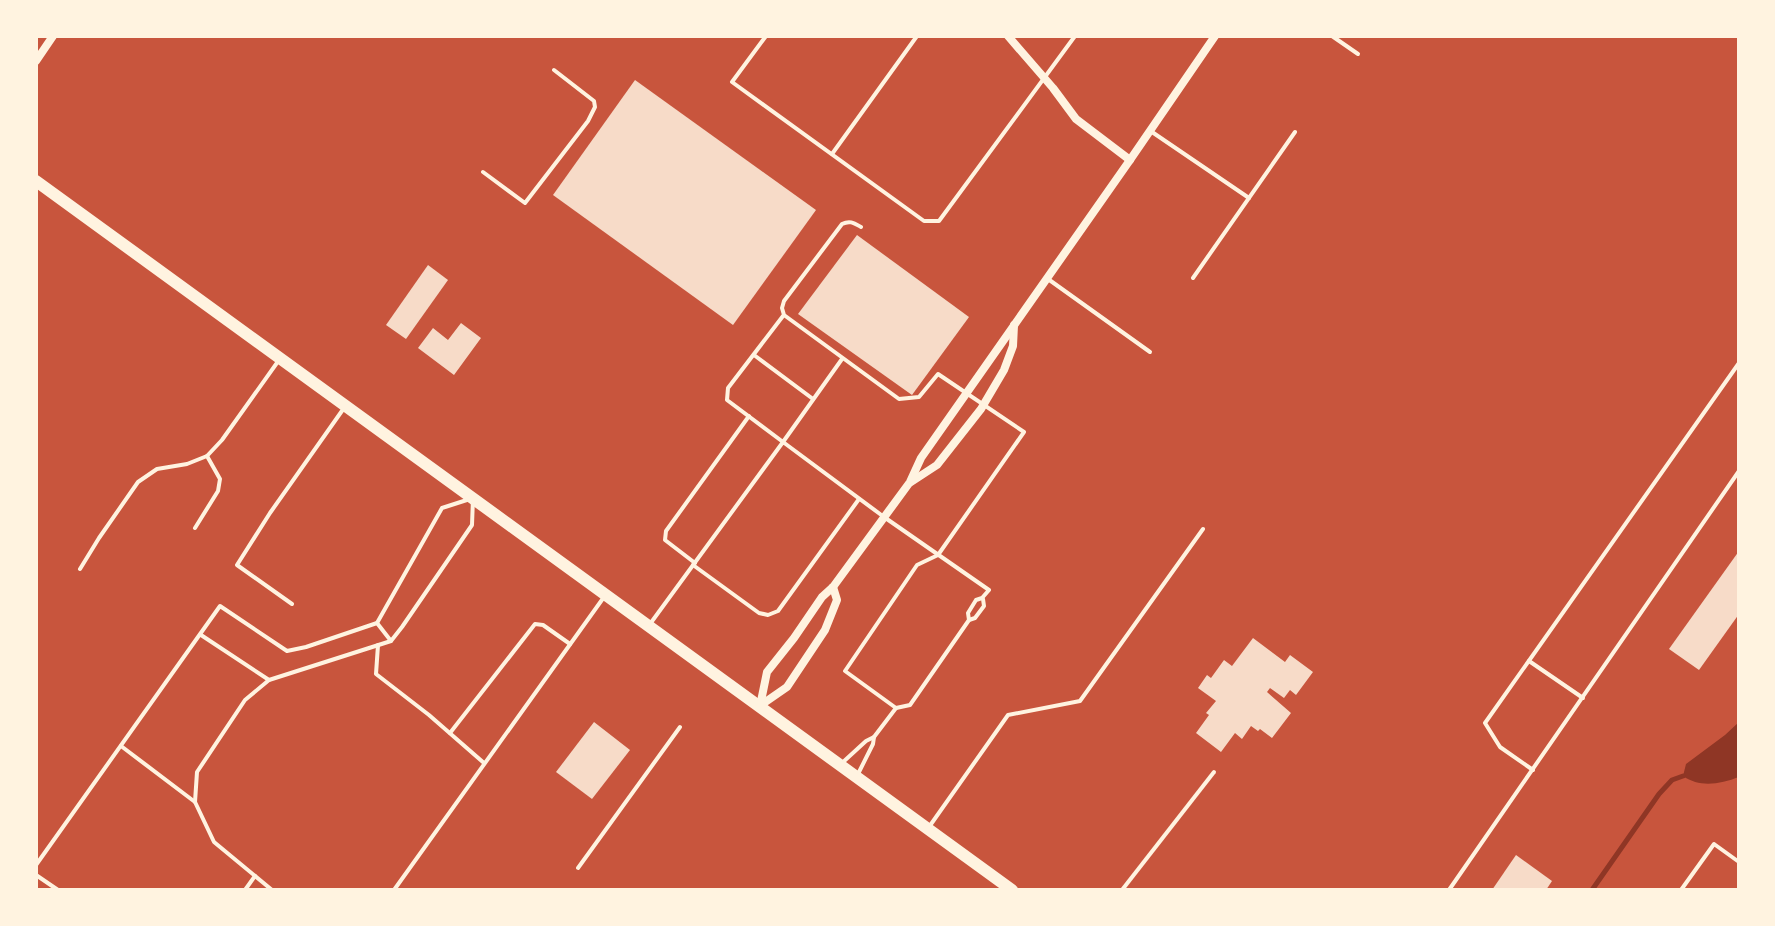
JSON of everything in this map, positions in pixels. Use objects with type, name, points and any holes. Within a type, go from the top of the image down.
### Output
[{"type":"main road","points":[[36,181],[1012,890]]},
{"type":"street","points":[[36,61],[53,36]]},
{"type":"street","points":[[760,706],[767,672],[910,482],[921,458],[1215,36]]},
{"type":"street","points":[[1012,38],[1076,119],[1130,160]]},
{"type":"street","points":[[910,482],[937,465],[984,404],[1004,370],[1013,346],[1014,324]]},
{"type":"street","points":[[760,706],[787,687],[825,630],[837,600],[833,587]]},
{"type":"lane","points":[[766,36],[732,82],[924,221],[939,221],[1075,36]]},
{"type":"lane","points":[[831,154],[917,36]]},
{"type":"lane","points":[[1332,36],[1358,54]]},
{"type":"lane","points":[[483,172],[525,203],[588,121],[595,107],[594,101],[554,70]]},
{"type":"lane","points":[[1150,131],[1249,198]]},
{"type":"lane","points":[[1193,278],[1295,132]]},
{"type":"lane","points":[[861,227],[847,221],[842,224],[784,301],[784,315],[899,399],[919,397],[938,374],[1024,432],[938,555],[917,565],[845,671],[896,708]]},
{"type":"lane","points":[[1047,278],[1150,352]]},
{"type":"lane","points":[[784,315],[728,388],[727,400],[859,499],[989,590],[976,600],[968,613],[969,620],[910,705],[896,708],[874,737],[841,765]]},
{"type":"lane","points":[[754,355],[813,399]]},
{"type":"lane","points":[[80,569],[138,482],[157,469],[187,464],[207,456],[222,440],[280,358]]},
{"type":"lane","points":[[649,626],[842,359]]},
{"type":"lane","points":[[1533,770],[1500,747],[1485,723],[1739,363]]},
{"type":"lane","points":[[292,604],[237,565],[345,406]]},
{"type":"lane","points":[[749,416],[666,531],[665,540],[694,564],[759,613],[773,615],[859,499]]},
{"type":"lane","points":[[195,528],[218,491],[220,479],[207,456]]},
{"type":"lane","points":[[1449,890],[1739,471]]},
{"type":"lane","points":[[36,865],[220,606],[287,651],[377,623],[442,508],[473,498],[472,525],[391,641],[269,680],[245,700],[197,772],[195,802]]},
{"type":"lane","points":[[927,829],[1008,715],[1080,701],[1203,529]]},
{"type":"lane","points":[[394,890],[606,595]]},
{"type":"lane","points":[[377,623],[391,641]]},
{"type":"lane","points":[[450,733],[535,624],[543,625],[570,644]]},
{"type":"lane","points":[[200,635],[269,680]]},
{"type":"lane","points":[[378,645],[376,674],[484,763]]},
{"type":"lane","points":[[1529,661],[1583,698]]},
{"type":"lane","points":[[578,868],[680,727]]},
{"type":"lane","points":[[857,777],[874,737]]},
{"type":"lane","points":[[121,746],[195,802],[214,842],[272,890]]},
{"type":"lane","points":[[1122,890],[1214,772]]},
{"type":"lane","points":[[1681,890],[1714,844],[1739,862]]},
{"type":"lane","points":[[36,875],[58,890]]},
{"type":"lane","points":[[245,890],[255,876]]},
{"type":"shaded area","points":[[1739,722],[1739,777],[1710,784],[1683,776],[1686,764]]},
{"type":"building","points":[[635,80],[816,210],[733,325],[553,195]]},
{"type":"building","points":[[857,235],[969,317],[912,395],[798,314]]},
{"type":"building","points":[[428,265],[448,280],[406,339],[386,325]]},
{"type":"building","points":[[461,323],[481,338],[454,375],[418,348],[433,328],[448,340]]},
{"type":"building","points":[[1739,551],[1739,614],[1699,670],[1669,649]]},
{"type":"building","points":[[1253,638],[1285,662],[1290,655],[1313,672],[1296,695],[1290,690],[1284,698],[1270,688],[1267,692],[1291,713],[1272,738],[1251,726],[1242,739],[1235,733],[1221,752],[1196,733],[1216,701],[1198,688],[1207,675],[1211,678],[1224,660],[1232,666]]},
{"type":"building","points":[[594,722],[630,750],[592,799],[556,772]]},
{"type":"building","points":[[1516,855],[1552,881],[1546,890],[1492,890]]},
{"type":"waterway","points":[[1592,890],[1659,794],[1672,780],[1683,776]]}]
